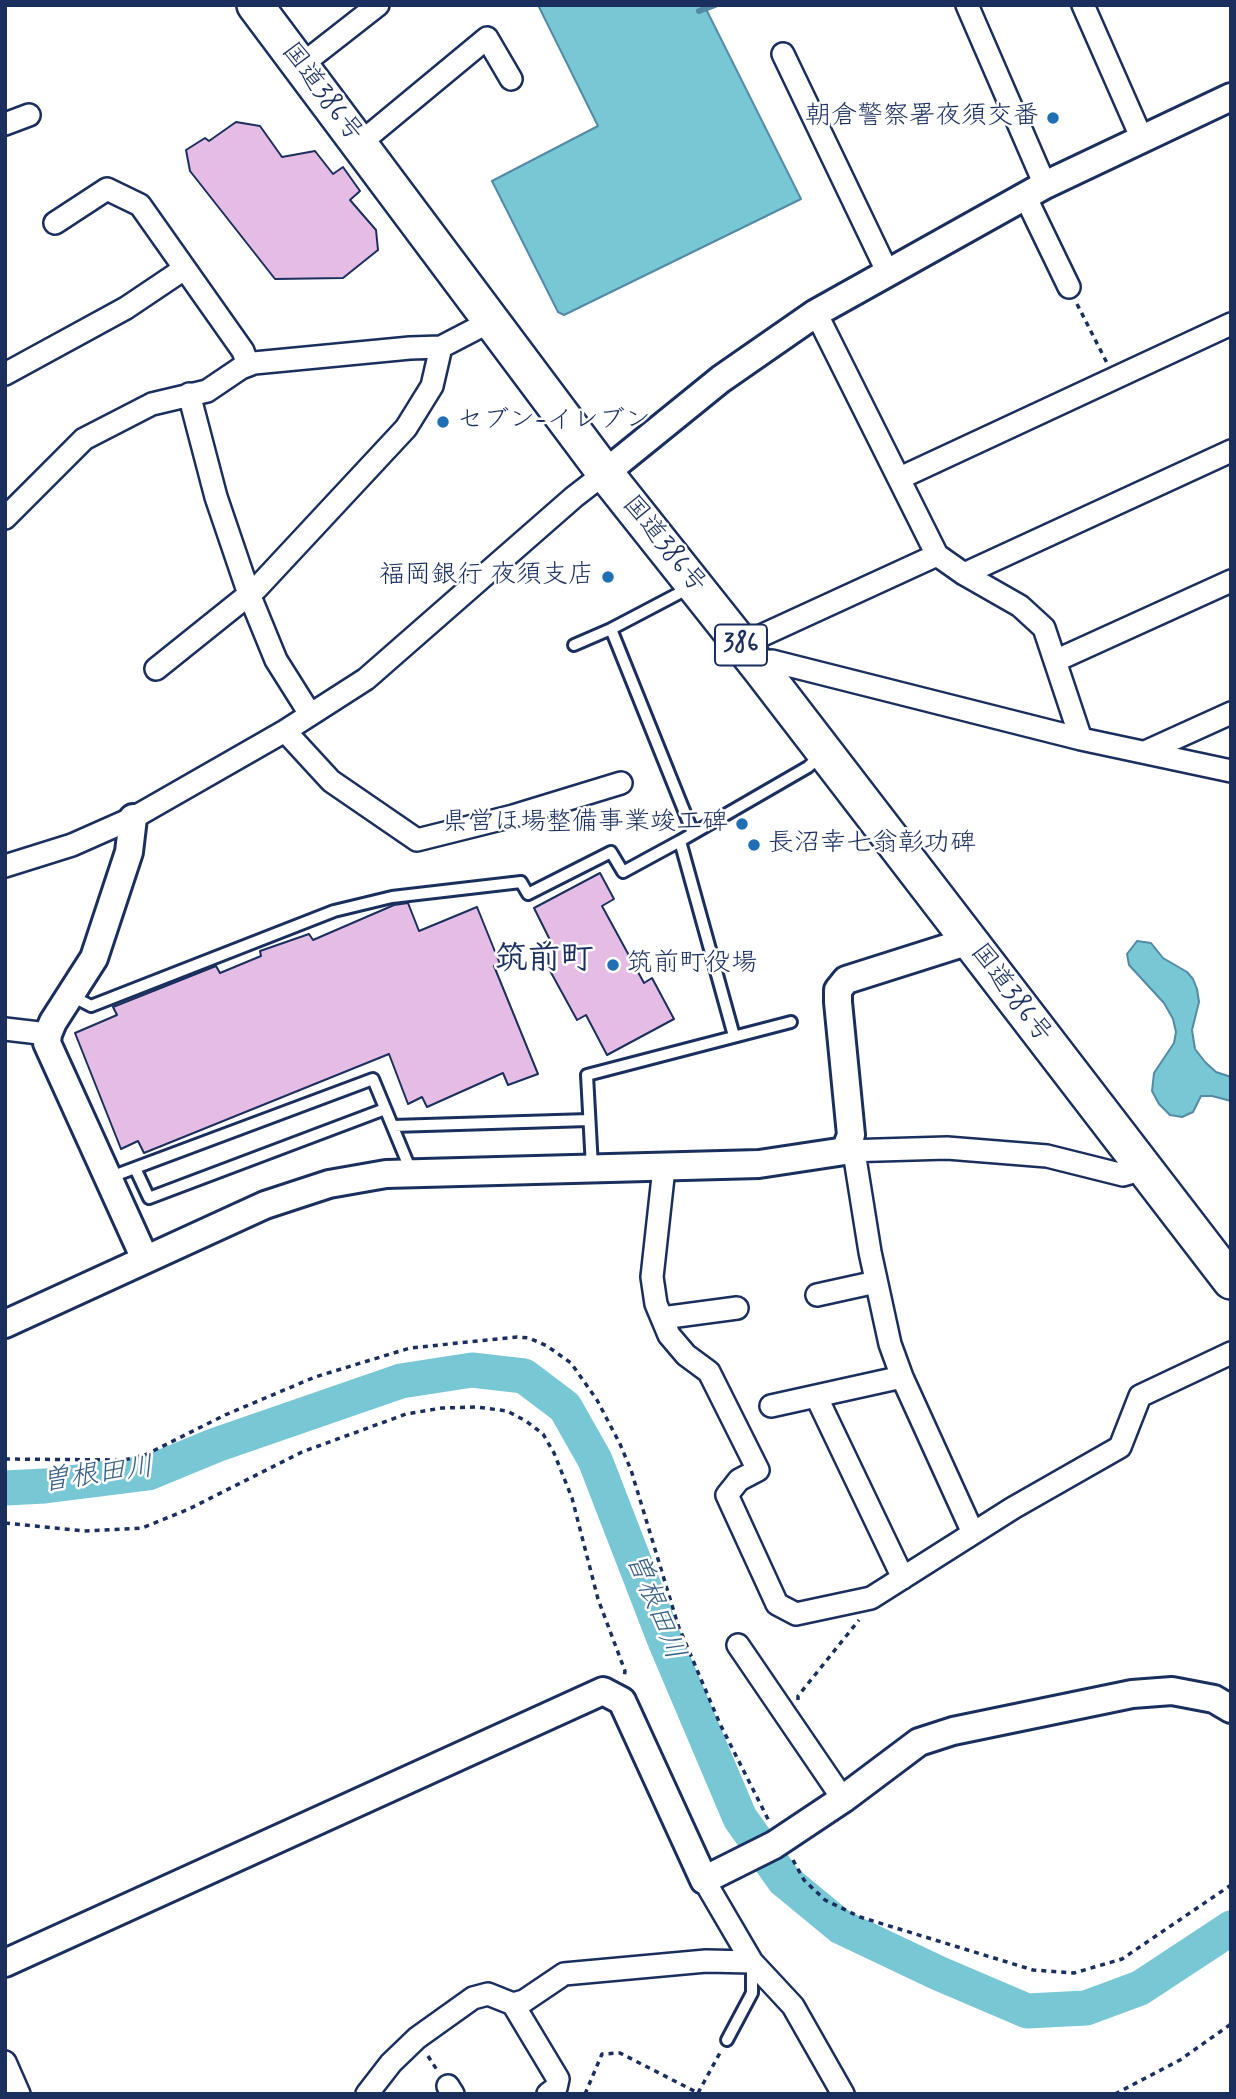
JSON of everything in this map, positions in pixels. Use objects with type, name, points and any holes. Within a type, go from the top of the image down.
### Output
[{"type":"highway","name":"国道386号","points":[[255,5],[605,473],[1231,1280]]},
{"type":"street","points":[[300,66],[378,5]]},
{"type":"street","points":[[967,5],[1069,287]]},
{"type":"street","points":[[1083,5],[1142,139]]},
{"type":"street","points":[[359,144],[487,38],[511,79]]},
{"type":"street","points":[[783,54],[887,271]]},
{"type":"street","points":[[5,866],[72,845],[133,817],[285,731],[366,679],[574,496],[721,379],[816,313],[1035,190],[1231,97]]},
{"type":"street","points":[[5,124],[29,115]]},
{"type":"street","points":[[55,223],[107,189],[140,205],[243,351],[248,365]]},
{"type":"street","points":[[5,374],[126,308],[184,269]]},
{"type":"street","points":[[816,313],[937,555],[1020,606],[1044,628],[1081,739]]},
{"type":"street","points":[[5,518],[84,439],[152,404],[207,390],[248,365],[441,347],[491,321]]},
{"type":"street","points":[[900,478],[1231,324]]},
{"type":"street","points":[[156,669],[249,594],[406,428],[432,386],[441,347]]},
{"type":"street","points":[[190,394],[216,498],[249,594],[276,660],[310,714]]},
{"type":"street","points":[[964,574],[1231,451]]},
{"type":"street","points":[[750,657],[937,555]]},
{"type":"street","points":[[1055,661],[1231,581]]},
{"type":"street","points":[[750,657],[1081,739],[1231,771]]},
{"type":"street","points":[[1145,752],[1231,713]]},
{"type":"street","points":[[285,731],[331,781],[417,841],[513,816],[621,783]]},
{"type":"street","points":[[133,817],[129,852],[93,958],[48,1034],[47,1044],[145,1259]]},
{"type":"street","points":[[970,941],[846,980],[838,990],[838,1002],[851,1135],[850,1151],[890,1344],[902,1377],[973,1533]]},
{"type":"street","points":[[5,1029],[48,1034]]},
{"type":"street","points":[[5,1324],[265,1205],[329,1184],[386,1174],[759,1164],[850,1151],[947,1148],[1047,1156],[1123,1175],[1144,1169]]},
{"type":"street","points":[[664,1168],[652,1277],[656,1304],[669,1335],[686,1355],[709,1372],[758,1470],[739,1480],[727,1494],[777,1604],[796,1614],[871,1598],[973,1533],[1120,1447],[1140,1395],[1231,1353]]},
{"type":"street","points":[[817,1295],[876,1282]]},
{"type":"street","points":[[662,1318],[737,1308]]},
{"type":"street","points":[[771,1406],[817,1398],[902,1377]]},
{"type":"street","points":[[817,1398],[903,1578]]},
{"type":"street","points":[[738,1645],[843,1799]]},
{"type":"street","points":[[5,1963],[603,1691],[622,1701],[714,1876],[752,1962],[793,2006],[843,2094]]},
{"type":"street","points":[[714,1876],[778,1843],[843,1799],[919,1741],[1096,1700],[1159,1692],[1172,1691],[1214,1699],[1231,1709]]},
{"type":"street","points":[[367,2094],[391,2063],[417,2038],[473,1998],[488,1994],[513,2004],[524,2001],[564,1974],[706,1961],[752,1962]]},
{"type":"street","points":[[513,2004],[558,2079],[556,2088],[548,2094]]},
{"type":"street","points":[[5,2062],[19,2094]]},
{"type":"lane","points":[[574,645],[681,594],[694,585]]},
{"type":"lane","points":[[611,629],[694,833]]},
{"type":"lane","points":[[70,995],[91,1006],[334,911],[392,897],[520,882],[528,894],[611,852],[623,872],[808,767],[824,752]]},
{"type":"lane","points":[[680,841],[734,1036]]},
{"type":"lane","points":[[592,1170],[587,1075],[791,1022]]},
{"type":"lane","points":[[108,1178],[373,1079],[412,1174]]},
{"type":"lane","points":[[135,1168],[149,1198],[385,1109]]},
{"type":"lane","points":[[393,1126],[589,1120]]},
{"type":"lane","points":[[727,2040],[752,1993],[752,1962]]},
{"type":"path","points":[[1069,287],[1114,377]]},
{"type":"path","points":[[5,1459],[124,1460],[145,1455],[225,1415],[315,1377],[410,1348],[529,1338],[547,1346],[570,1363],[597,1401],[620,1444],[631,1470],[678,1625],[719,1724],[778,1843],[804,1881],[825,1900],[860,1917],[1032,1970],[1074,1973],[1122,1959],[1231,1885]]},
{"type":"path","points":[[5,1523],[84,1531],[142,1528],[189,1509],[302,1452],[406,1415],[442,1408],[477,1407],[508,1411],[543,1434],[554,1452],[572,1498],[598,1599],[625,1671],[622,1701]]},
{"type":"path","points":[[799,1706],[798,1696],[867,1610],[871,1598]]},
{"type":"path","points":[[1115,2094],[1180,2060],[1231,2024]]},
{"type":"path","points":[[417,2038],[451,2090]]},
{"type":"path","points":[[585,2094],[602,2054],[620,2053],[698,2093],[727,2040]]},
{"type":"water","points":[[538,5],[704,5],[801,199],[564,315],[558,312],[492,181],[598,126]]},
{"type":"water","points":[[1137,941],[1151,943],[1163,958],[1187,972],[1193,979],[1199,1002],[1192,1030],[1195,1049],[1216,1072],[1231,1077],[1231,1101],[1201,1096],[1193,1112],[1182,1117],[1170,1115],[1159,1104],[1152,1091],[1154,1073],[1174,1043],[1176,1032],[1173,1019],[1164,1003],[1129,965],[1127,954]]},
{"type":"building","points":[[236,122],[260,126],[282,157],[315,151],[333,174],[343,167],[360,191],[350,200],[376,230],[378,250],[343,278],[275,279],[190,171],[186,150],[205,138],[209,141]]},
{"type":"building","points":[[600,873],[614,899],[602,906],[644,983],[652,978],[674,1019],[607,1055],[586,1015],[577,1020],[537,947],[550,940],[534,908]]},
{"type":"building","points":[[408,903],[419,931],[477,907],[500,964],[494,966],[538,1074],[508,1085],[503,1073],[427,1107],[422,1097],[408,1104],[389,1054],[144,1153],[138,1141],[121,1149],[75,1033],[117,1015],[113,1007],[216,966],[220,973],[261,956],[260,951],[309,934],[313,940],[394,905]]},
{"type":"waterway","points":[[699,11],[715,5]]},
{"type":"waterway","name":"曽根田川","points":[[5,1488],[45,1486],[148,1473],[216,1445],[401,1381],[472,1370],[524,1376],[565,1407],[595,1460],[665,1641],[740,1818],[784,1880],[841,1927],[1027,2011],[1086,2008],[1140,1988],[1231,1928]]},
{"type":"place","name":"朝倉警察署夜須交番","points":[[1053,118]]},
{"type":"place","name":"セブン-イレブン","points":[[443,422]]},
{"type":"place","name":"福岡銀行 夜須支店","points":[[608,577]]},
{"type":"place","name":"県営ほ場整備事業竣工碑","points":[[742,824]]},
{"type":"place","name":"長沼幸七翁彰功碑","points":[[754,845]]},
{"type":"place","name":"筑前町役場","points":[[613,965]]},
{"type":"district","name":"筑前町","points":[[544,961]]}]
